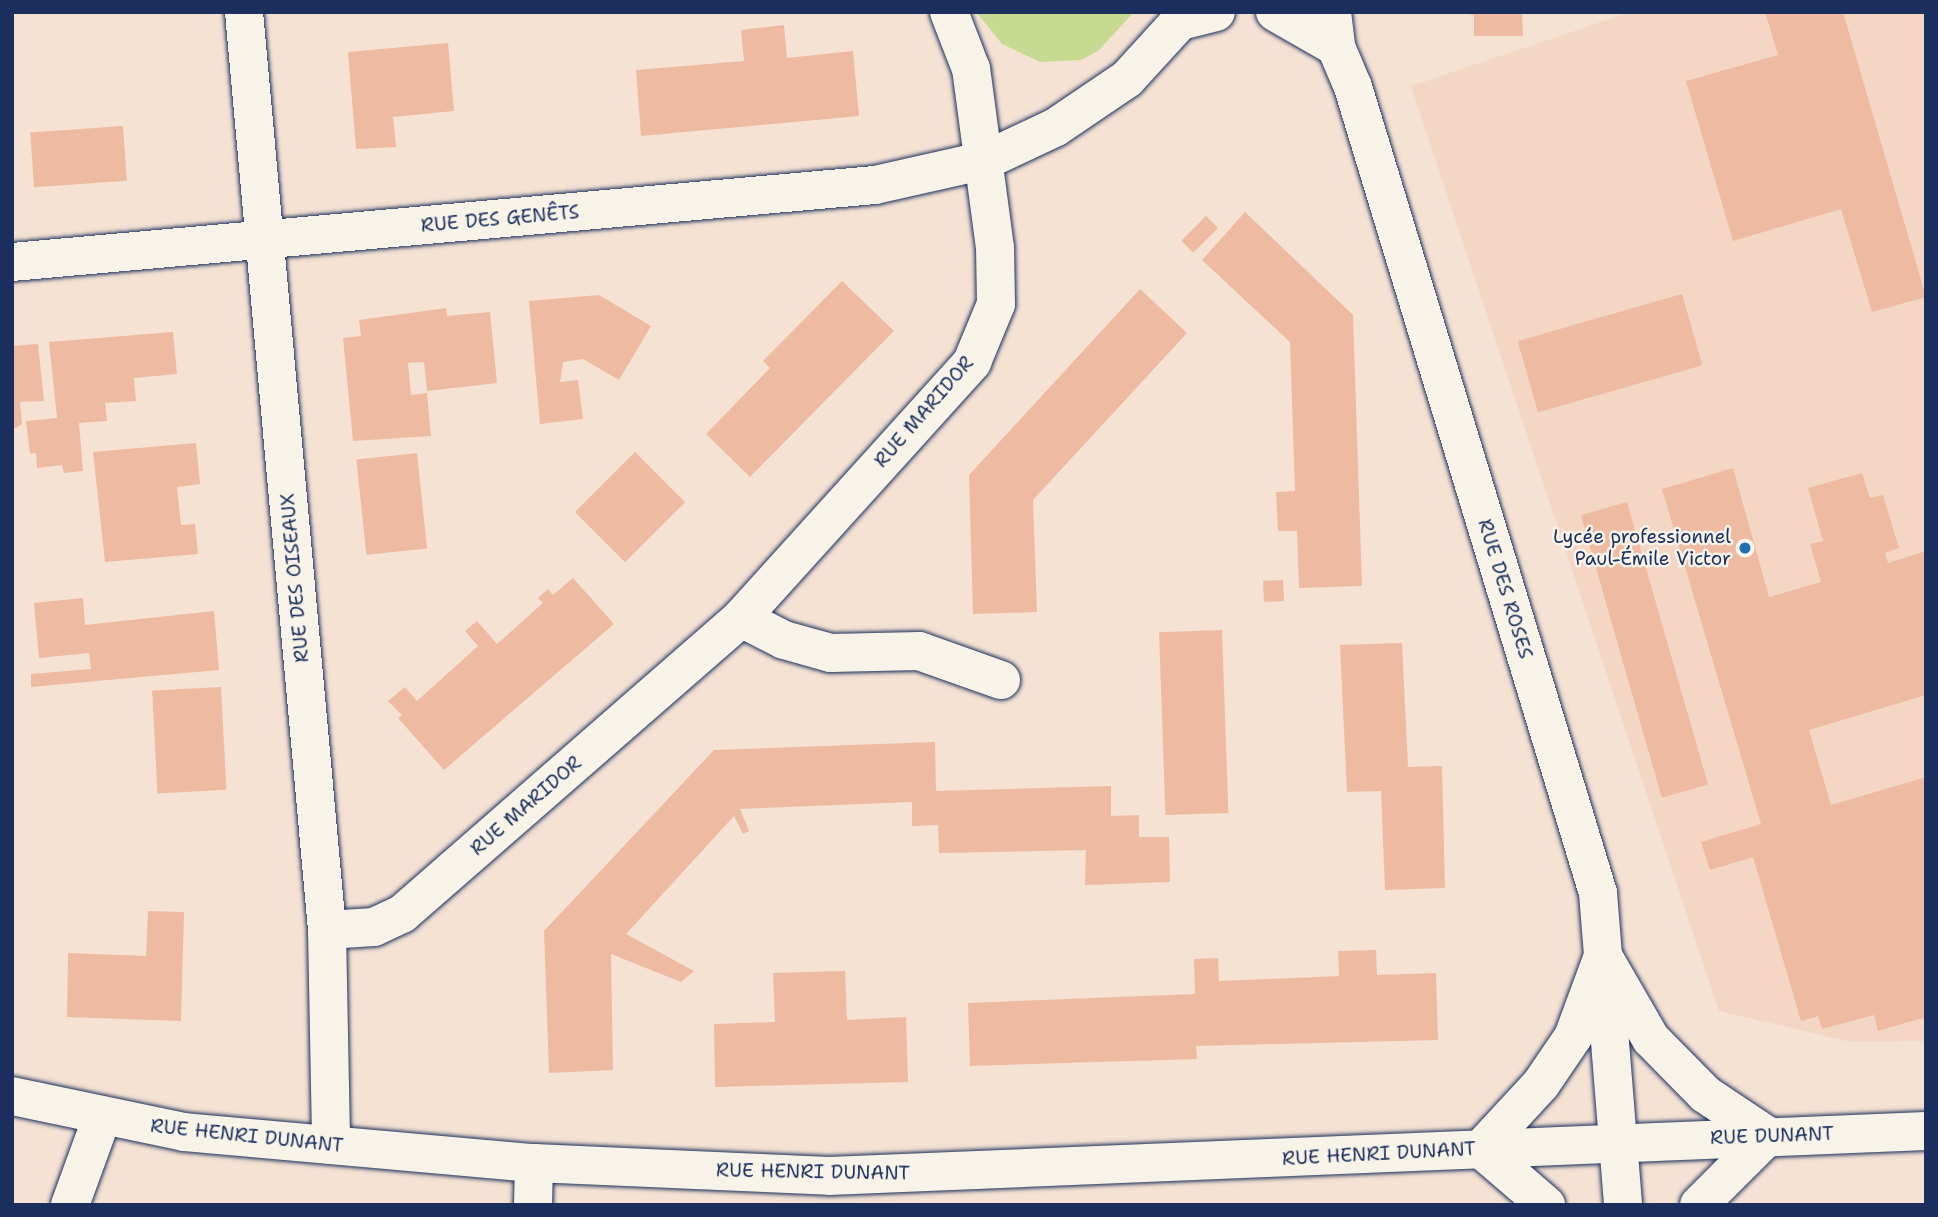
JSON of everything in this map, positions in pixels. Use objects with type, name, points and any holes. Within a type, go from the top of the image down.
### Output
[{"type":"street","name":"RUE DES OISEAUX","points":[[244,12],[327,930],[331,1145]]},
{"type":"street","points":[[949,12],[971,69],[986,160],[1056,127],[1127,79],[1180,21],[1216,12]]},
{"type":"street","name":"RUE DES ROSES","points":[[1275,12],[1334,30],[1598,893],[1623,1205]]},
{"type":"street","name":"RUE DES GENÊTS","points":[[12,262],[875,185],[986,160]]},
{"type":"street","name":"RUE MARIDOR","points":[[327,930],[374,927],[402,914],[741,618],[972,362],[996,304],[986,160]]},
{"type":"street","points":[[741,618],[784,640],[831,653],[919,651],[1001,680]]},
{"type":"street","points":[[1603,956],[1651,1039],[1705,1094],[1768,1136],[1699,1205]]},
{"type":"street","points":[[1546,1205],[1481,1149],[1541,1084],[1573,1037],[1603,956]]},
{"type":"street","name":"RUE HENRI DUNANT","points":[[12,1096],[102,1117],[184,1132],[534,1163],[829,1176],[1618,1141]]},
{"type":"street","points":[[70,1205],[102,1117]]},
{"type":"street","name":"RUE DUNANT","points":[[1618,1141],[1926,1131]]},
{"type":"street","points":[[533,1205],[534,1163]]},
{"type":"shaded area","name":"Lycée professionnel Paul-Émile Victor","points":[[1631,12],[1926,12],[1926,1041],[1851,1042],[1719,1011],[1411,86]]},
{"type":"green space","points":[[976,12],[1134,12],[1098,51],[1081,60],[1040,62],[1002,44]]},
{"type":"building","points":[[1458,12],[1522,12],[1523,36],[1474,36],[1474,15]]},
{"type":"building","points":[[1765,12],[1843,12],[1926,297],[1872,312],[1841,209],[1733,241],[1686,81],[1778,55]]},
{"type":"building","points":[[784,25],[787,58],[853,51],[859,116],[641,136],[636,70],[744,61],[741,30]]},
{"type":"building","points":[[448,43],[454,111],[393,117],[396,147],[356,149],[348,52]]},
{"type":"building","points":[[123,126],[127,181],[34,187],[30,132]]},
{"type":"building","points":[[1245,212],[1353,315],[1362,586],[1299,588],[1297,531],[1278,531],[1276,492],[1295,491],[1290,342],[1202,260]]},
{"type":"building","points":[[1206,216],[1218,228],[1193,253],[1181,241]]},
{"type":"building","points":[[842,281],[894,331],[750,477],[706,434],[770,368],[763,361]]},
{"type":"building","points":[[1140,289],[1187,333],[1033,500],[1037,612],[973,614],[969,475]]},
{"type":"building","points":[[1682,294],[1702,365],[1538,412],[1518,341]]},
{"type":"building","points":[[599,295],[651,326],[619,380],[583,359],[563,362],[560,382],[578,380],[583,419],[540,424],[529,301]]},
{"type":"building","points":[[446,308],[447,316],[490,312],[497,383],[427,391],[424,362],[408,363],[411,395],[427,393],[431,436],[353,441],[343,338],[361,336],[359,320]]},
{"type":"building","points":[[173,332],[177,374],[134,378],[136,401],[105,403],[107,421],[79,423],[83,471],[64,473],[62,465],[37,468],[36,453],[30,454],[26,421],[57,418],[49,342]]},
{"type":"building","points":[[38,344],[44,401],[20,402],[22,424],[12,430],[12,346]]},
{"type":"building","points":[[196,443],[200,484],[177,487],[181,525],[195,524],[198,554],[105,562],[93,452]]},
{"type":"building","points":[[635,452],[685,502],[625,562],[575,512]]},
{"type":"building","points":[[417,453],[427,548],[366,555],[356,459]]},
{"type":"building","points":[[1733,468],[1769,597],[1821,582],[1810,544],[1823,541],[1808,488],[1862,473],[1870,498],[1883,495],[1899,548],[1885,553],[1888,563],[1926,551],[1926,695],[1809,730],[1831,805],[1926,777],[1926,1017],[1878,1031],[1874,1015],[1822,1029],[1818,1016],[1801,1021],[1753,857],[1710,870],[1701,842],[1761,824],[1662,489]]},
{"type":"building","points":[[1627,502],[1708,785],[1662,798],[1581,515]]},
{"type":"building","points":[[573,578],[614,624],[444,770],[398,718],[402,715],[388,701],[405,687],[417,701],[478,646],[465,631],[477,621],[497,644],[543,603],[538,598],[548,589],[553,595]]},
{"type":"building","points":[[1283,580],[1284,601],[1264,602],[1263,581]]},
{"type":"building","points":[[83,598],[85,625],[214,611],[219,670],[31,687],[31,674],[91,669],[89,653],[39,658],[34,603]]},
{"type":"building","points":[[1222,630],[1228,813],[1165,815],[1159,632]]},
{"type":"building","points":[[1402,643],[1408,767],[1442,766],[1445,888],[1385,890],[1381,791],[1347,792],[1340,645]]},
{"type":"building","points":[[221,687],[226,790],[157,793],[152,691]]},
{"type":"building","points":[[935,742],[936,791],[1111,786],[1111,816],[1139,815],[1139,837],[1169,837],[1170,882],[1085,885],[1086,850],[939,853],[938,825],[912,826],[912,802],[740,809],[749,831],[743,834],[734,816],[626,934],[694,971],[681,982],[611,954],[613,1070],[549,1073],[544,931],[714,750]]},
{"type":"building","points":[[148,911],[184,912],[181,1021],[67,1017],[68,953],[146,956]]},
{"type":"building","points":[[1376,950],[1377,975],[1436,973],[1438,1040],[1196,1046],[1197,1059],[970,1066],[968,1003],[1195,994],[1194,959],[1218,958],[1219,981],[1339,976],[1338,951]]},
{"type":"building","points":[[845,971],[847,1020],[906,1017],[908,1082],[715,1087],[714,1024],[775,1022],[773,973]]},
{"type":"place","name":"Lycée professionnel Paul-Émile Victor","points":[[1745,548]]}]
